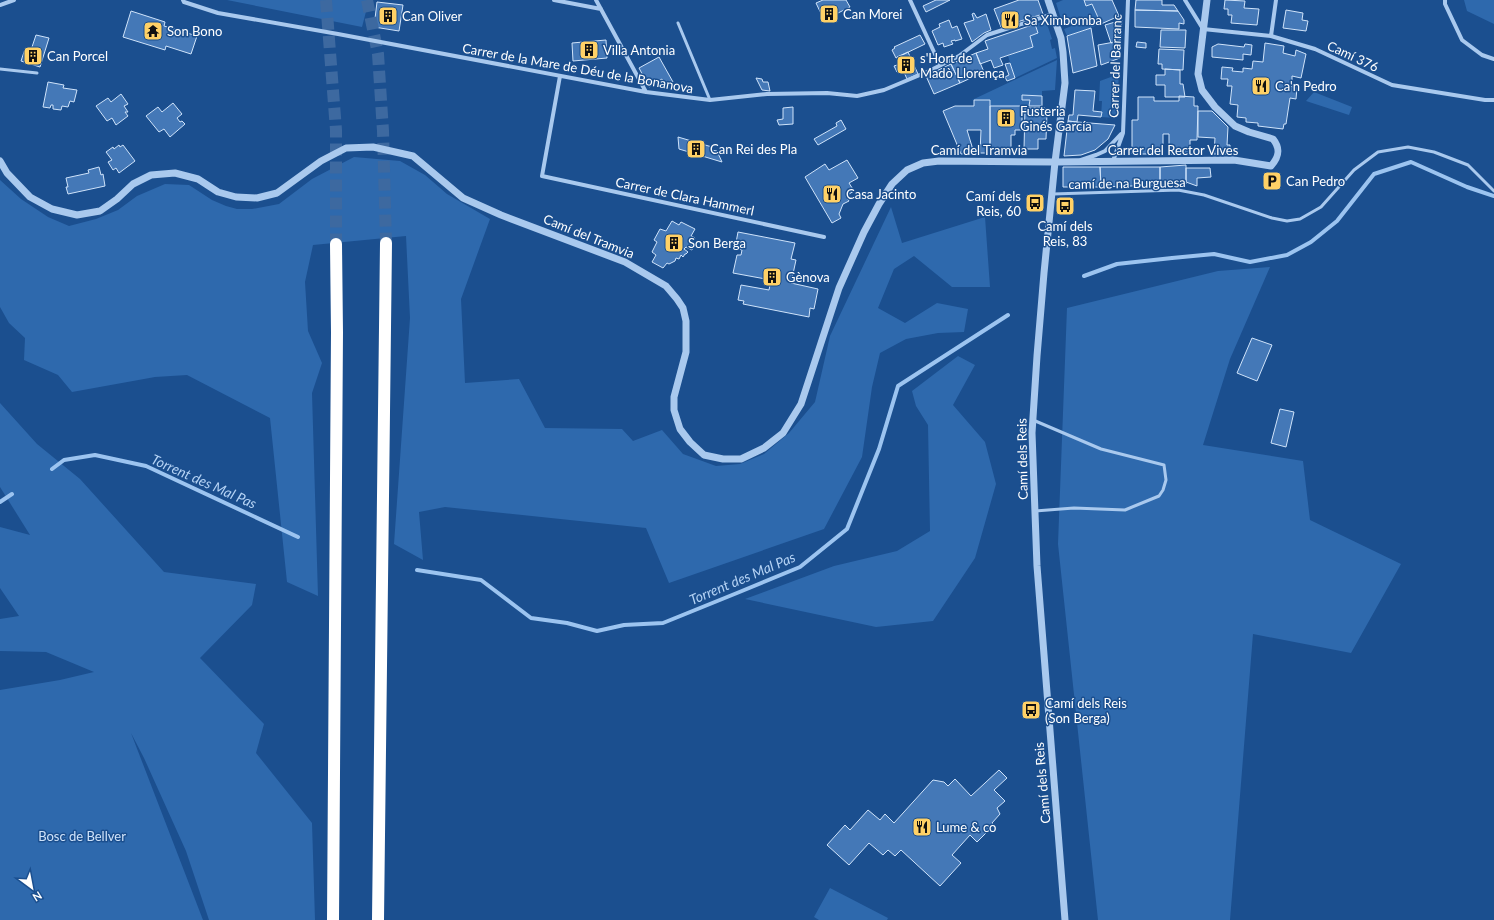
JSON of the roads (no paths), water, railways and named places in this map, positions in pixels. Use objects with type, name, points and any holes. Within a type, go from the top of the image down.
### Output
[{"type":"highway","points":[[333,920],[337,332],[336,244]]},
{"type":"highway","points":[[378,920],[386,244]]},
{"type":"street","points":[[0,5],[14,0]]},
{"type":"street","name":"Carrer de la Mare de Déu de la Bonanova","points":[[183,0],[184,2],[218,13],[646,92],[710,100],[767,94],[827,93],[857,96],[884,90],[959,56],[987,35],[1053,14]]},
{"type":"street","points":[[554,0],[601,9]]},
{"type":"street","points":[[596,0],[646,92]]},
{"type":"street","points":[[910,0],[940,65]]},
{"type":"street","name":"Camí dels Reis","points":[[1048,0],[1061,38],[1064,52],[1065,83],[1055,162],[1037,356],[1033,420],[1036,566],[1065,920]]},
{"type":"street","name":"Carrer del Barranc","points":[[1113,161],[1123,133],[1128,0]]},
{"type":"street","points":[[1185,0],[1203,29]]},
{"type":"street","name":"Carrer del Rector Vives","points":[[1055,162],[1234,160],[1271,166],[1277,159],[1279,153],[1278,145],[1273,139],[1235,126],[1215,108],[1202,90],[1198,74],[1207,0]]},
{"type":"street","points":[[1271,36],[1276,0]]},
{"type":"street","points":[[1445,0],[1445,4],[1462,40],[1482,54],[1494,59]]},
{"type":"street","name":"Camí 376","points":[[1203,29],[1271,36],[1315,49],[1392,85],[1485,100],[1494,100]]},
{"type":"street","name":"Carrer de Clara Hammerl","points":[[560,76],[542,176],[824,237]]},
{"type":"street","name":"Carrer del Barranc","points":[[1073,162],[1105,151],[1123,133]]},
{"type":"street","name":"Camí del Tramvia","points":[[0,161],[7,173],[30,197],[52,209],[77,215],[100,211],[117,199],[133,184],[151,175],[175,173],[198,179],[218,192],[236,197],[257,198],[277,193],[321,161],[346,148],[373,147],[413,156],[463,198],[501,215],[625,262],[666,286],[677,298],[683,308],[686,321],[686,352],[674,397],[674,410],[680,429],[690,442],[704,455],[723,459],[741,459],[764,448],[783,433],[801,404],[839,288],[864,232],[892,184],[907,170],[923,163],[939,160],[1055,162]]},
{"type":"lane","points":[[678,23],[710,100]]},
{"type":"lane","points":[[0,70],[37,73]]},
{"type":"lane","name":"camí de na Burguesa","points":[[1052,194],[1178,190],[1204,195],[1272,218],[1287,221],[1300,219],[1321,208],[1354,170],[1378,152],[1408,147],[1434,152],[1468,165],[1494,191]]},
{"type":"lane","points":[[1033,420],[1101,449],[1164,465],[1166,480],[1163,490],[1159,496],[1125,510],[1074,508],[1035,511]]},
{"type":"waterway","name":"Torrent des Mal Pas","points":[[1084,276],[1117,264],[1172,258],[1214,254],[1250,262],[1287,255],[1311,242],[1337,221],[1374,174],[1411,162],[1467,187],[1494,196]]},
{"type":"waterway","name":"Torrent des Mal Pas","points":[[417,570],[481,580],[531,618],[567,623],[597,631],[624,625],[663,623],[800,567],[847,529],[879,449],[898,386],[1008,315]]},
{"type":"waterway","name":"Torrent des Mal Pas","points":[[52,469],[64,460],[95,455],[146,466],[298,537]]},
{"type":"waterway","name":"Torrent des Mal Pas","points":[[0,502],[12,494]]},
{"type":"tunnel","points":[[326,0],[336,130],[336,244]]},
{"type":"tunnel","points":[[367,0],[378,54],[383,131],[386,243]]},
{"type":"place","name":"Can Morei","points":[[829,14]]},
{"type":"place","name":"Can Oliver","points":[[388,16]]},
{"type":"place","name":"Sa Ximbomba","points":[[1010,20]]},
{"type":"place","name":"Son Bono","points":[[153,31]]},
{"type":"place","name":"Villa Antonia","points":[[589,50]]},
{"type":"place","name":"Can Porcel","points":[[33,56]]},
{"type":"place","name":"s'Hort de Madò Llorença","points":[[906,65]]},
{"type":"place","name":"Ca'n Pedro","points":[[1261,86]]},
{"type":"place","name":"Fusteria Ginés García","points":[[1006,118]]},
{"type":"place","name":"Can Rei des Pla","points":[[696,149]]},
{"type":"place","name":"Can Pedro","points":[[1272,181]]},
{"type":"place","name":"Casa Jacinto","points":[[832,194]]},
{"type":"place","name":"Camí dels Reis, 60","points":[[1035,203]]},
{"type":"place","name":"Camí dels Reis, 83","points":[[1065,206]]},
{"type":"place","name":"Son Berga","points":[[674,243]]},
{"type":"place","name":"Gènova","points":[[772,277]]},
{"type":"place","name":"Camí dels Reis (Son Berga)","points":[[1031,710]]},
{"type":"place","name":"Lume & co","points":[[922,827]]},
{"type":"park label","name":"Bosc de Bellver","points":[[82,836]]}]
